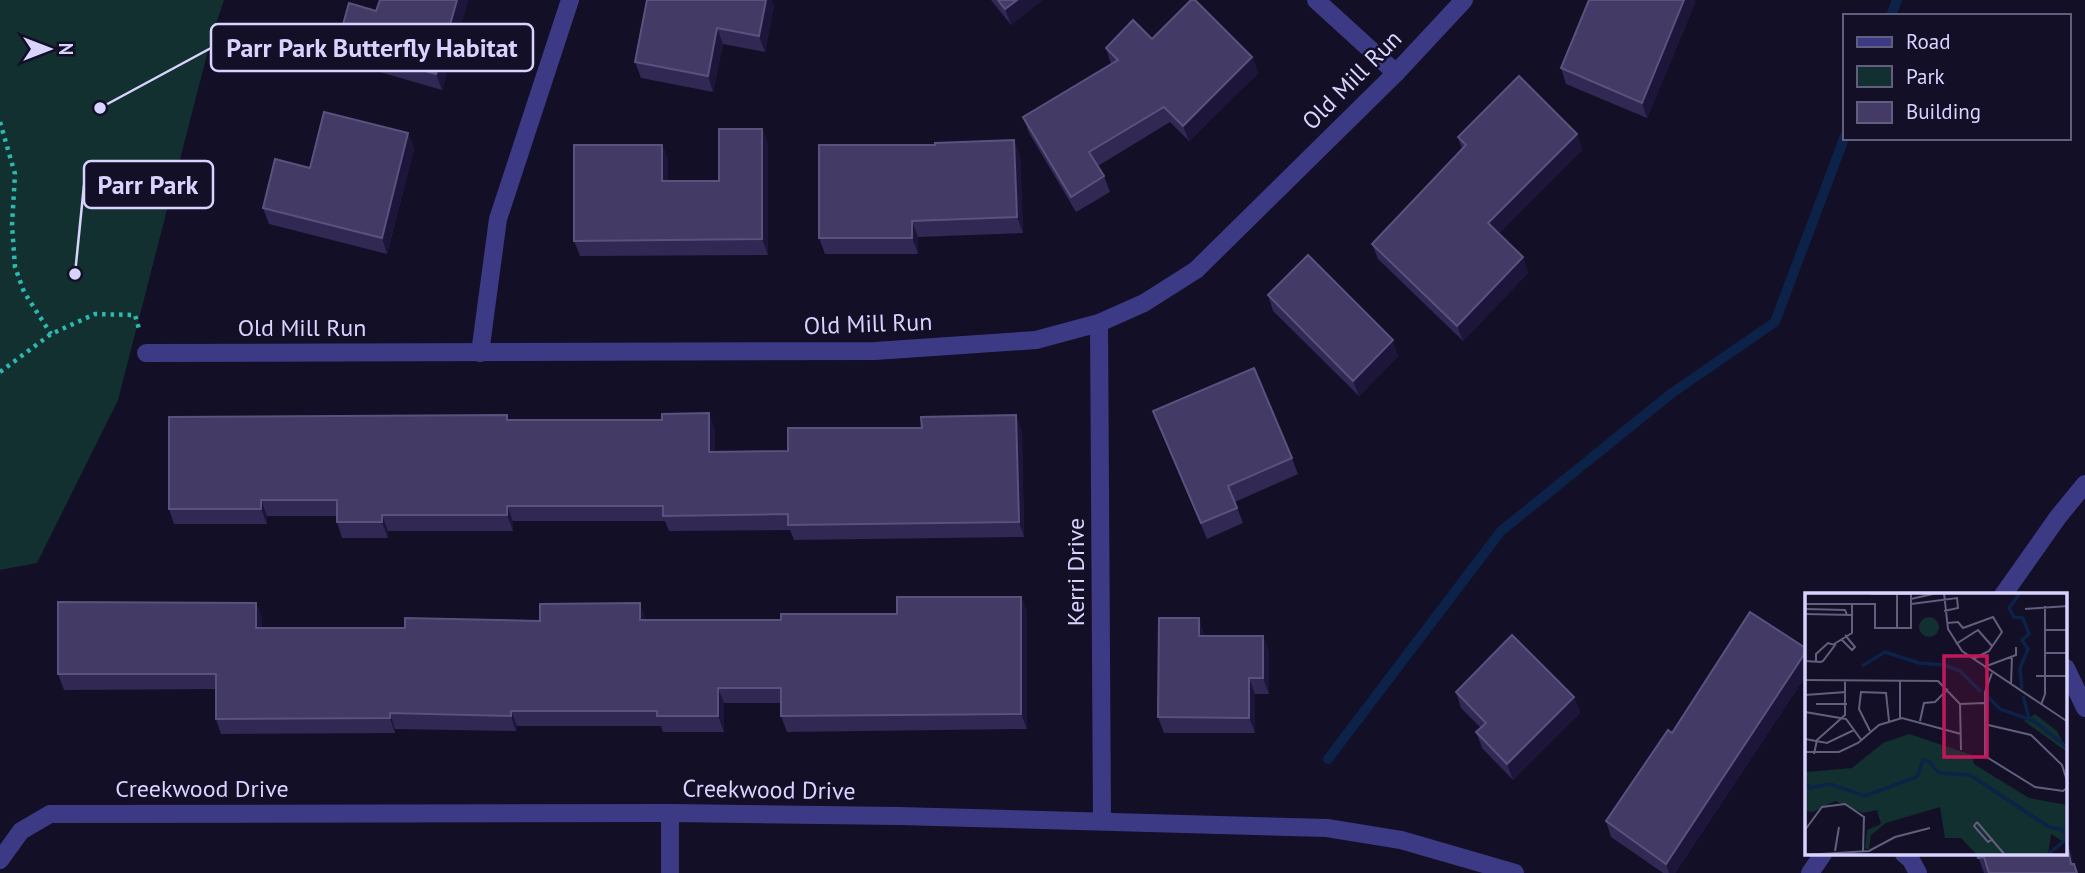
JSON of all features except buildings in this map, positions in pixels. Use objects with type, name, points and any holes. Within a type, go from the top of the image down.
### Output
[{"type":"street","points":[[480,353],[499,219],[570,0]]},
{"type":"street","points":[[1315,0],[1396,73]]},
{"type":"street","name":"Old Mill Run","points":[[146,353],[875,351],[1036,340],[1099,323],[1144,303],[1196,270],[1396,73],[1464,0]]},
{"type":"street","name":"Kerri Drive","points":[[1099,323],[1102,821]]},
{"type":"street","points":[[2008,593],[2058,517],[2085,484]]},
{"type":"street","points":[[2068,672],[2085,708]]},
{"type":"street","points":[[670,813],[670,873]]},
{"type":"street","name":"Creekwood Drive","points":[[0,860],[21,831],[50,814],[670,813],[1327,828],[1401,840],[1515,873]]},
{"type":"street","points":[[1810,873],[1822,856]]},
{"type":"street","points":[[1907,856],[1918,873]]},
{"type":"path","points":[[0,122],[15,174],[12,225],[15,267],[24,292],[51,334]]},
{"type":"path","points":[[0,372],[51,334],[94,314],[135,315],[146,353]]},
{"type":"green space","points":[[0,0],[224,0],[211,39],[118,400],[37,563],[0,570]]},
{"type":"waterway","points":[[1892,14],[1897,0]]},
{"type":"waterway","points":[[1328,759],[1501,531],[1672,393],[1775,322],[1843,140]]},
{"type":"place","name":"Parr Park Butterfly Habitat","points":[[100,108]]},
{"type":"place","name":"Parr Park","points":[[75,274]]}]
